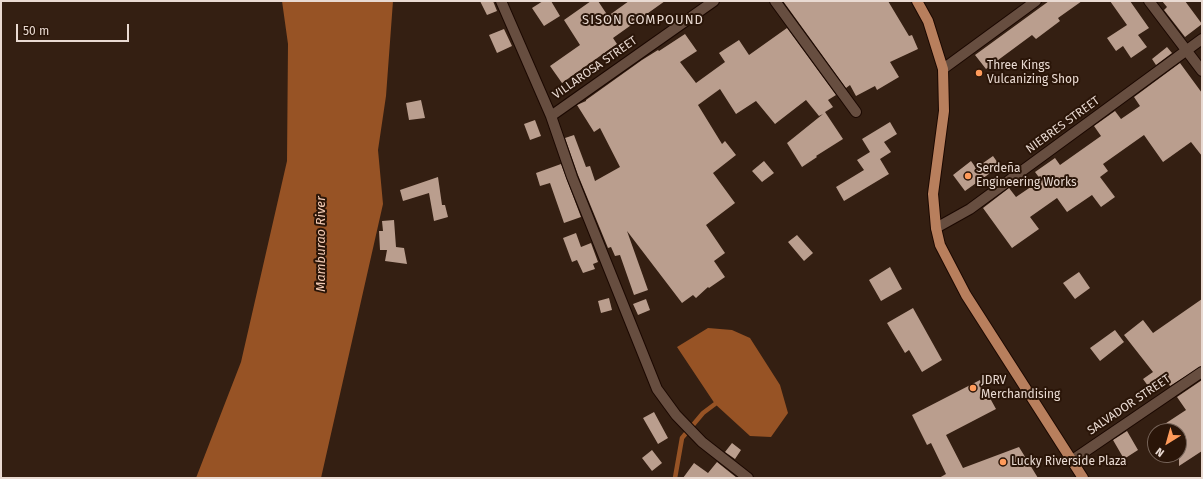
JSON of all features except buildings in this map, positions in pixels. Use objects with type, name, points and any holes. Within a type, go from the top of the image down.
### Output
[{"type":"main road","points":[[917,1],[928,21],[943,69],[944,111],[933,194],[936,228],[942,251],[966,295],[1082,478]]},
{"type":"street","points":[[501,1],[551,116],[572,177],[657,389],[676,415],[702,442],[748,478]]},
{"type":"street","name":"VILLAROSA STREET","points":[[551,116],[714,1]]},
{"type":"street","points":[[775,1],[856,112]]},
{"type":"street","points":[[943,69],[1036,1]]},
{"type":"street","points":[[1149,1],[1202,72]]},
{"type":"street","name":"NIEBRES STREET","points":[[936,228],[970,209],[1202,38]]},
{"type":"street","name":"SALVADOR STREET","points":[[1071,461],[1202,372]]},
{"type":"water","name":"Mamburao River","points":[[282,1],[393,1],[386,96],[378,150],[383,204],[321,478],[196,478],[241,362],[287,161],[288,44]]},
{"type":"water","points":[[708,328],[732,330],[750,338],[780,385],[788,413],[771,437],[750,436],[715,404],[677,347]]},
{"type":"waterway","points":[[675,478],[682,438],[703,413],[715,404]]},
{"type":"place","name":"Three Kings Vulcanizing Shop","points":[[979,73]]},
{"type":"place","name":"Serdeña Engineering Works","points":[[968,176]]},
{"type":"place","name":"JDRV Merchandising","points":[[973,388]]},
{"type":"place","name":"Lucky Riverside Plaza","points":[[1003,462]]},
{"type":"district","name":"SISON COMPOUND","points":[[643,20]]}]
